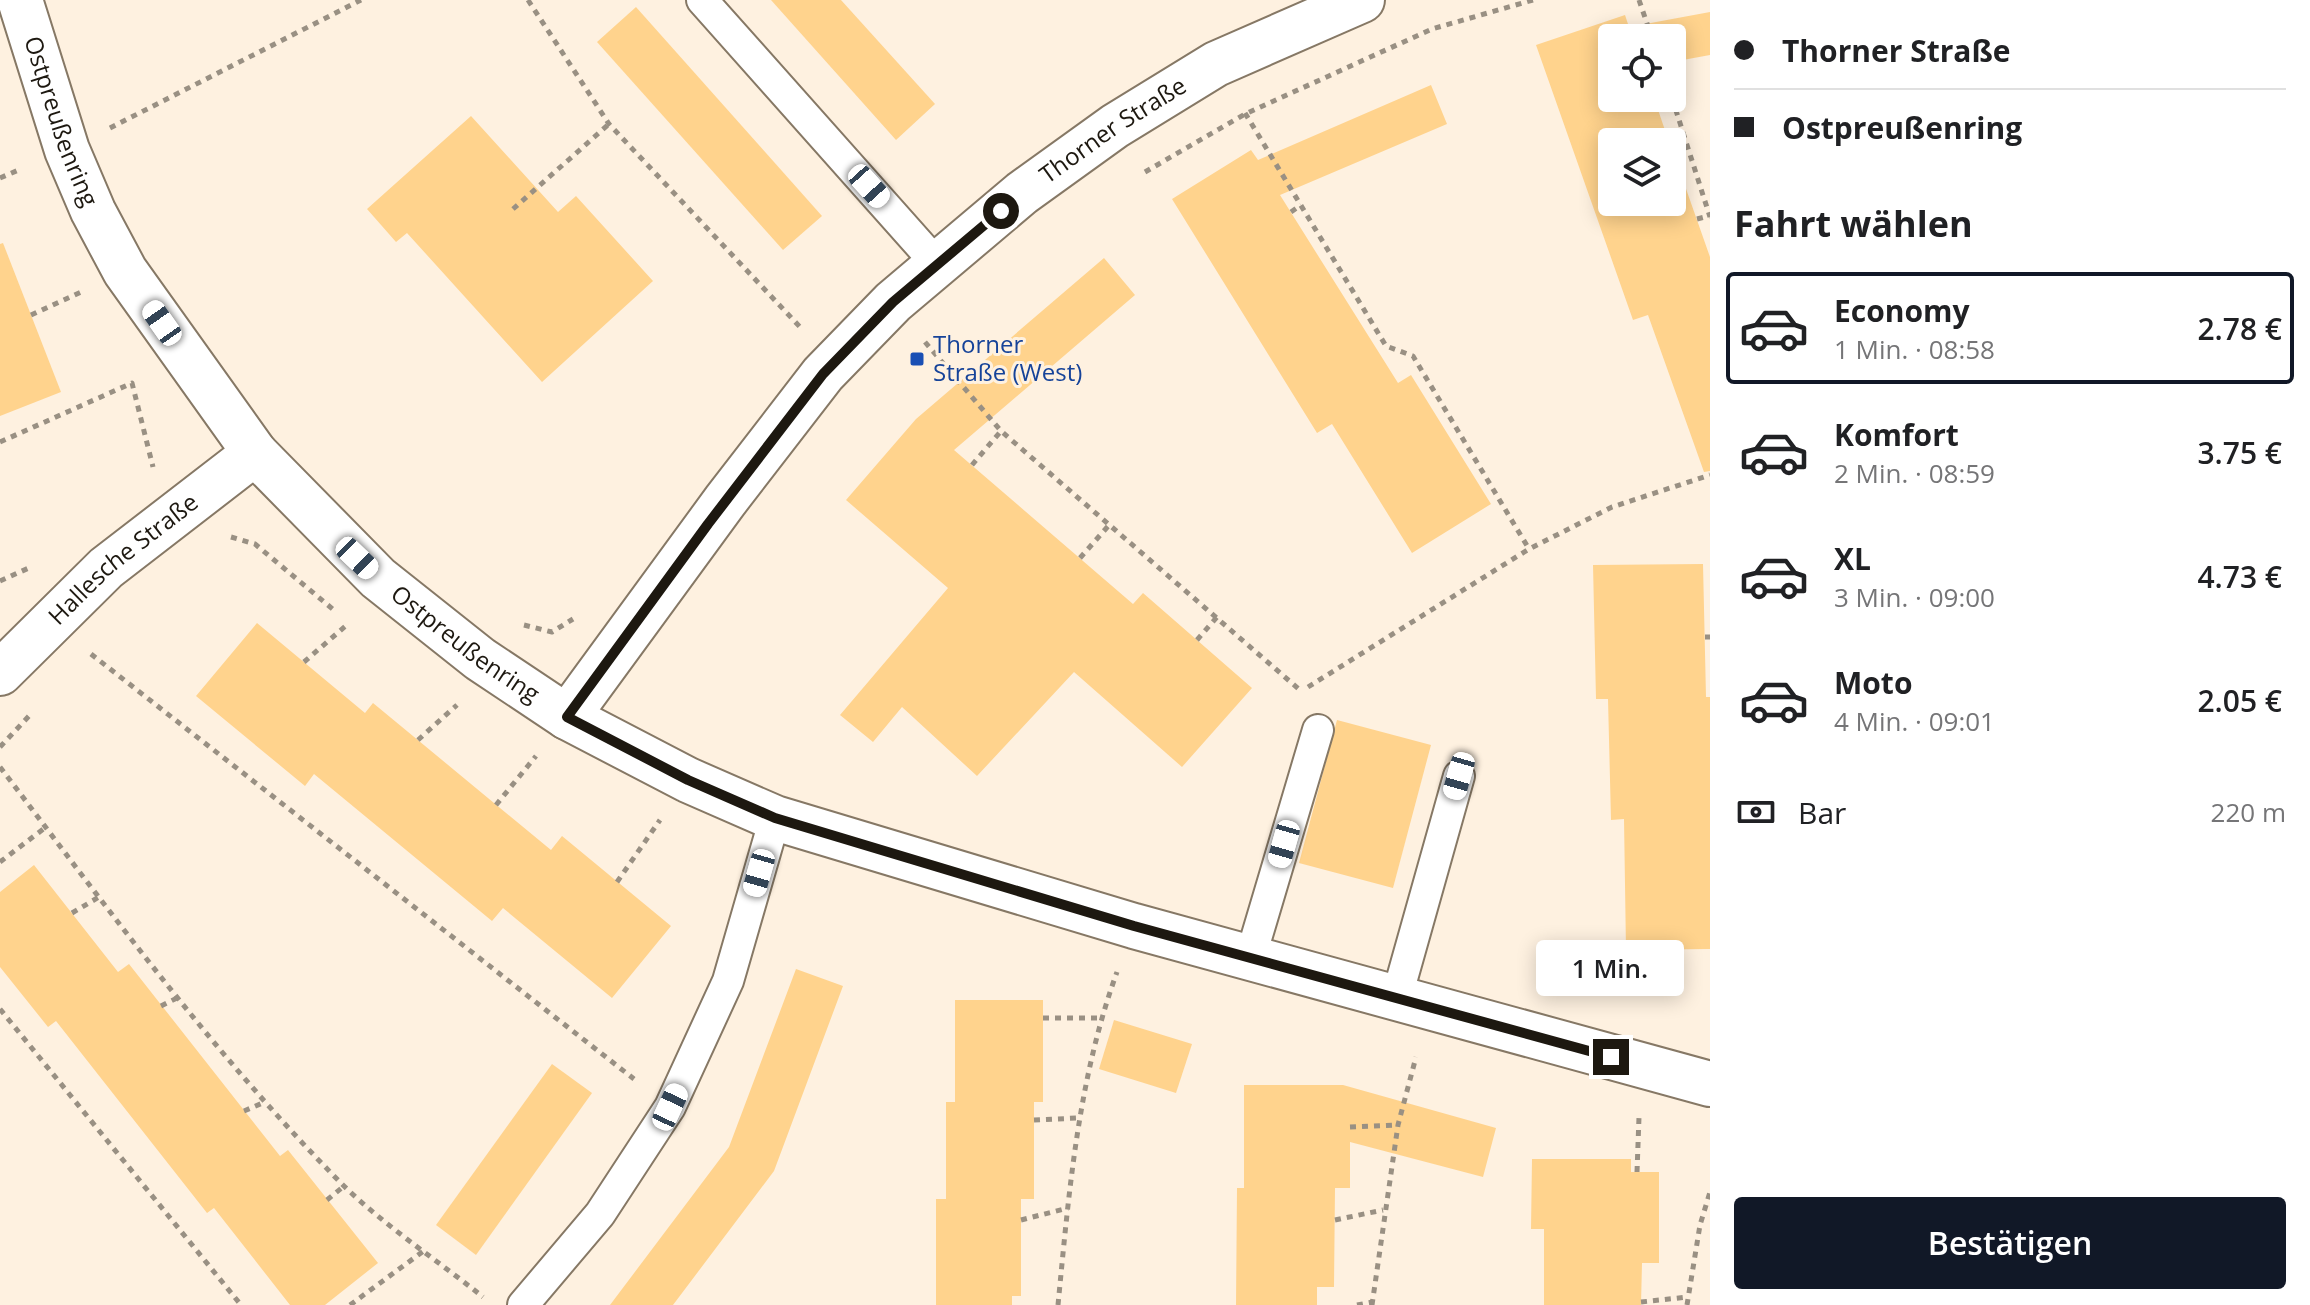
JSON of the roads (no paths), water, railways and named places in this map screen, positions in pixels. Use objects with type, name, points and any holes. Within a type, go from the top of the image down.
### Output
[{"type":"street","name":"Ostpreußenring","points":[[20,0],[67,150],[93,211],[125,271],[255,453],[378,578],[480,659],[567,717],[688,780],[775,818],[1134,926],[1412,1005],[1710,1084]]},
{"type":"street","name":"Thorner Straße","points":[[567,717],[715,513],[823,374],[849,344],[936,263],[1022,193],[1115,126],[1216,64],[1362,0]]},
{"type":"street","name":"Hallesche Straße","points":[[0,673],[106,568],[255,453]]},
{"type":"lane","points":[[702,0],[936,263]]},
{"type":"lane","points":[[1250,959],[1318,730]]},
{"type":"lane","points":[[1412,1005],[1459,776]]},
{"type":"lane","points":[[523,1305],[600,1214],[670,1107],[728,981],[775,818]]},
{"type":"place","name":"Thorner Straße (West)","points":[[917,359]]}]
